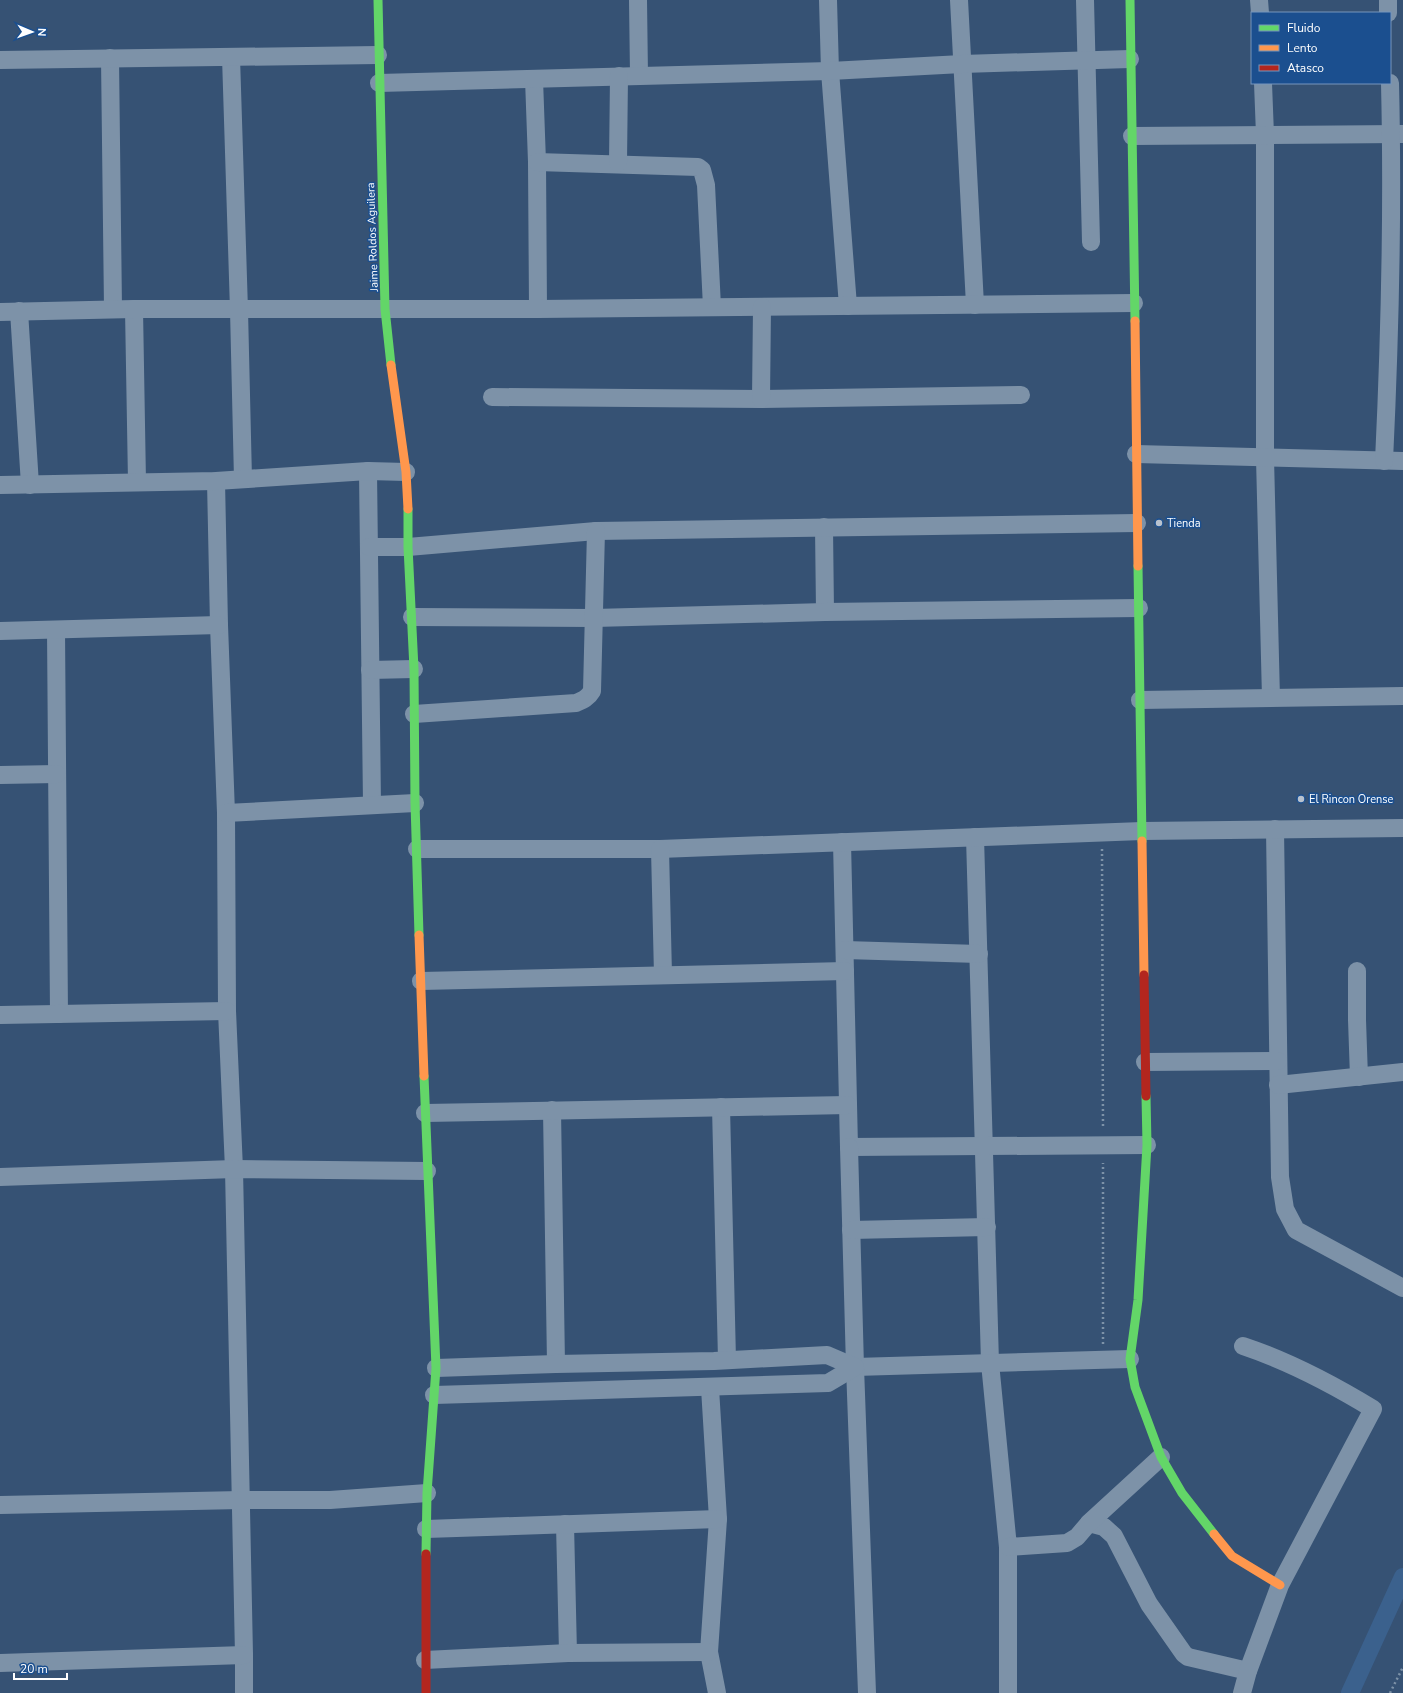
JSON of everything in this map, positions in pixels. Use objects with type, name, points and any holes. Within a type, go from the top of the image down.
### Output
[{"type":"street","name":"Jaime Roldos Aguilera","points":[[378,0],[378,55],[385,309],[396,407],[406,472],[408,504],[408,548],[414,669],[415,803],[425,1113],[436,1368],[427,1494],[426,1693]]},
{"type":"street","points":[[638,0],[639,76]]},
{"type":"street","points":[[828,0],[830,71],[848,306]]},
{"type":"street","points":[[959,0],[975,305]]},
{"type":"street","points":[[1085,0],[1091,242]]},
{"type":"street","points":[[1130,0],[1147,1146],[1138,1300],[1130,1359],[1135,1387],[1161,1457],[1182,1493],[1232,1556],[1280,1585]]},
{"type":"street","points":[[1260,0],[1260,12]]},
{"type":"street","points":[[1388,0],[1388,12]]},
{"type":"street","points":[[0,60],[378,55]]},
{"type":"street","points":[[231,57],[240,310],[243,479]]},
{"type":"street","points":[[110,58],[113,309]]},
{"type":"street","points":[[379,83],[830,71],[962,64],[1130,59]]},
{"type":"street","points":[[618,163],[619,76]]},
{"type":"street","points":[[534,80],[537,162],[538,309]]},
{"type":"street","points":[[1263,84],[1265,135],[1265,458],[1271,698]]},
{"type":"street","points":[[1384,461],[1389,370],[1397,134],[1390,84]]},
{"type":"street","points":[[1132,136],[1397,134]]},
{"type":"street","points":[[537,162],[687,166],[698,167],[702,170],[706,185],[712,307]]},
{"type":"street","points":[[0,312],[113,309],[538,309],[1134,303]]},
{"type":"street","points":[[761,399],[762,307]]},
{"type":"street","points":[[134,309],[137,482]]},
{"type":"street","points":[[19,311],[30,485]]},
{"type":"street","points":[[492,397],[761,399],[1021,395]]},
{"type":"street","points":[[1136,454],[1403,461]]},
{"type":"street","points":[[368,472],[372,806]]},
{"type":"street","points":[[0,485],[216,481],[368,472],[406,472]]},
{"type":"street","points":[[216,481],[219,625],[226,813],[227,1011],[234,1169],[244,1693]]},
{"type":"street","points":[[369,547],[408,548],[596,531],[1137,523]]},
{"type":"street","points":[[824,527],[826,612]]},
{"type":"street","points":[[414,714],[576,703],[585,700],[592,691],[596,531]]},
{"type":"street","points":[[412,617],[594,618],[826,612],[1139,608]]},
{"type":"street","points":[[0,631],[219,625]]},
{"type":"street","points":[[56,630],[59,1014]]},
{"type":"street","points":[[370,670],[414,669]]},
{"type":"street","points":[[1140,700],[1403,696]]},
{"type":"street","points":[[0,776],[57,774]]},
{"type":"street","points":[[226,813],[415,803]]},
{"type":"street","points":[[417,849],[660,849],[1102,832],[1403,828]]},
{"type":"street","points":[[1275,829],[1278,1086],[1282,1195],[1285,1209],[1296,1230],[1403,1288]]},
{"type":"street","points":[[975,837],[990,1363],[1008,1547],[1008,1693]]},
{"type":"street","points":[[842,842],[855,1367],[867,1693]]},
{"type":"street","points":[[660,849],[663,975]]},
{"type":"street","points":[[845,950],[979,954]]},
{"type":"street","points":[[421,981],[845,971]]},
{"type":"street","points":[[1357,971],[1359,1077]]},
{"type":"street","points":[[0,1015],[227,1011]]},
{"type":"street","points":[[1145,1062],[1278,1060]]},
{"type":"street","points":[[1278,1086],[1403,1072]]},
{"type":"street","points":[[425,1113],[848,1104]]},
{"type":"street","points":[[721,1107],[727,1360]]},
{"type":"street","points":[[552,1110],[556,1364]]},
{"type":"street","points":[[849,1147],[1147,1146]]},
{"type":"street","points":[[0,1177],[234,1169],[427,1171]]},
{"type":"street","points":[[851,1230],[987,1227]]},
{"type":"street","points":[[1242,1346],[1269,1355],[1333,1386],[1372,1409],[1280,1585],[1248,1671],[1242,1693]]},
{"type":"street","points":[[436,1368],[714,1361],[827,1355],[855,1367],[1130,1359]]},
{"type":"street","points":[[434,1395],[710,1388],[828,1383],[855,1367]]},
{"type":"street","points":[[710,1388],[718,1519],[709,1652],[717,1693]]},
{"type":"street","points":[[1008,1547],[1067,1543],[1077,1537],[1089,1523],[1161,1457]]},
{"type":"street","points":[[0,1506],[240,1500],[330,1500],[427,1494]]},
{"type":"street","points":[[426,1529],[718,1519]]},
{"type":"street","points":[[1089,1523],[1104,1527],[1114,1536],[1149,1604],[1184,1654],[1188,1657],[1248,1671]]},
{"type":"street","points":[[565,1524],[568,1653]]},
{"type":"street","points":[[425,1660],[568,1653],[709,1652]]},
{"type":"street","points":[[0,1663],[244,1655]]},
{"type":"path","points":[[1102,832],[1103,1359]]},
{"type":"path","points":[[1390,1693],[1403,1667]]},
{"type":"waterway","points":[[1350,1693],[1403,1577]]},
{"type":"traffic: fast","points":[[378,0],[385,309],[391,365]]},
{"type":"traffic: fast","points":[[1130,0],[1135,321]]},
{"type":"traffic: fast","points":[[408,509],[408,547],[414,669],[415,803],[419,935]]},
{"type":"traffic: fast","points":[[1138,566],[1142,841]]},
{"type":"traffic: fast","points":[[424,1076],[436,1368],[427,1493],[426,1554]]},
{"type":"traffic: fast","points":[[1146,1096],[1147,1145],[1138,1300],[1130,1359],[1135,1387],[1161,1457],[1182,1493],[1214,1534]]},
{"type":"traffic: slow","points":[[1135,321],[1138,566]]},
{"type":"traffic: slow","points":[[391,365],[406,472],[408,509]]},
{"type":"traffic: slow","points":[[1142,841],[1144,975]]},
{"type":"traffic: slow","points":[[419,935],[424,1076]]},
{"type":"traffic: slow","points":[[1214,1534],[1232,1556],[1280,1585]]},
{"type":"traffic: jam","points":[[1144,975],[1146,1096]]},
{"type":"traffic: jam","points":[[426,1554],[426,1693]]},
{"type":"place","name":"Tienda","points":[[1159,523]]},
{"type":"place","name":"El Rincon Orense","points":[[1301,799]]}]
